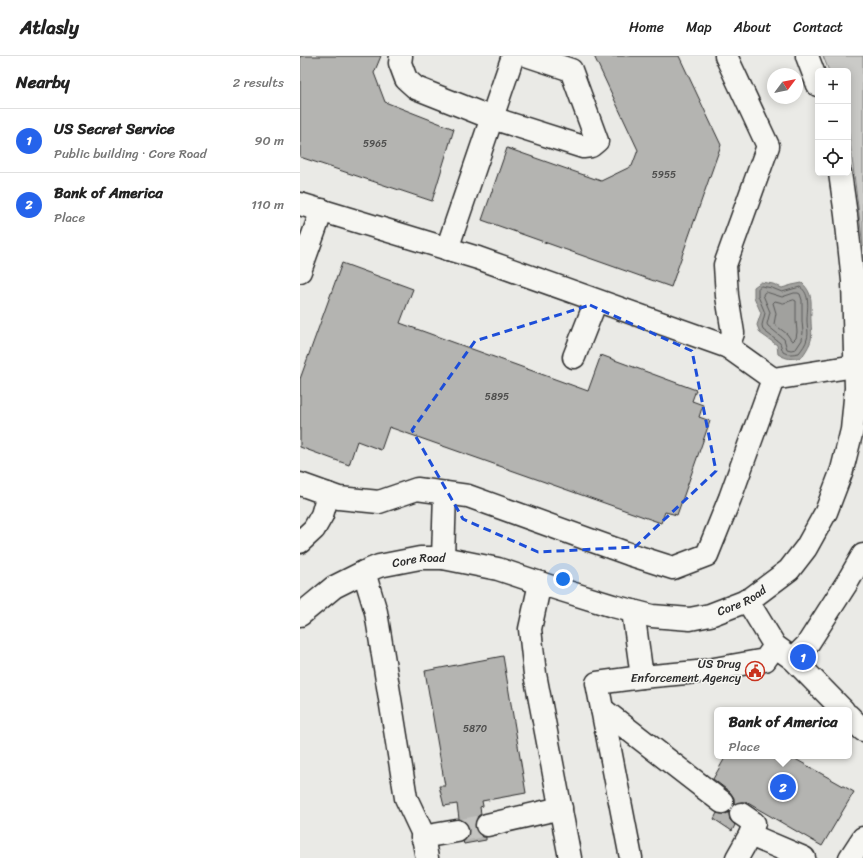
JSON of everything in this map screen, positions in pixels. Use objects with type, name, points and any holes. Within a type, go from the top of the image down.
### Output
[{"type":"street","points":[[401,56],[400,63],[406,79],[416,88],[492,118],[582,147],[591,146],[597,141],[570,70],[529,56]]},
{"type":"street","points":[[447,249],[513,56]]},
{"type":"street","points":[[726,56],[768,146],[725,265],[727,296],[733,333],[728,347]]},
{"type":"street","points":[[807,56],[815,77]]},
{"type":"street","name":"Core Road","points":[[300,616],[334,587],[364,572],[379,566],[420,558],[444,558],[498,569],[652,616],[690,619],[710,615],[747,600],[765,589],[790,570],[806,548],[826,512],[842,470],[852,430],[858,358],[853,281],[840,176]]},
{"type":"street","points":[[300,204],[478,258],[728,347],[773,379],[858,358]]},
{"type":"street","points":[[300,271],[322,210]]},
{"type":"street","points":[[574,357],[596,301]]},
{"type":"street","points":[[300,484],[339,498],[379,502],[417,489],[468,496],[629,554],[673,568],[707,555],[730,498],[773,379]]},
{"type":"street","points":[[444,558],[445,493]]},
{"type":"street","points":[[300,542],[314,529],[322,515],[328,494]]},
{"type":"street","points":[[793,659],[807,645],[863,555]]},
{"type":"street","points":[[364,572],[376,612],[406,798],[422,832],[427,858]]},
{"type":"street","points":[[540,583],[530,629],[535,674],[570,858]]},
{"type":"street","points":[[747,600],[775,646],[793,659],[840,707]]},
{"type":"street","points":[[633,611],[642,677]]},
{"type":"street","points":[[631,858],[597,683],[697,672],[765,660],[775,646]]},
{"type":"street","points":[[602,709],[722,802]]},
{"type":"street","points":[[852,719],[863,730]]},
{"type":"street","points":[[487,825],[560,808]]},
{"type":"street","points":[[737,858],[750,835],[754,823],[742,814]]},
{"type":"street","points":[[422,837],[457,831]]},
{"type":"street","points":[[750,835],[804,858]]},
{"type":"street","points":[[850,858],[863,838]]},
{"type":"highlighted area","points":[[590,305],[692,351],[716,471],[635,547],[538,552],[463,519],[412,430],[475,341]]},
{"type":"shaded area","points":[[823,56],[863,56],[863,246],[851,151],[851,68],[828,68]]},
{"type":"water","points":[[761,282],[773,284],[782,288],[802,283],[809,292],[811,301],[812,332],[809,345],[802,357],[790,358],[778,354],[777,345],[760,333],[757,325],[761,313],[754,297],[754,287]]},
{"type":"building","points":[[300,56],[381,56],[374,73],[385,102],[454,129],[432,201],[300,157]]},
{"type":"building","points":[[594,56],[679,56],[721,145],[671,287],[482,220],[507,148],[601,181],[632,166],[638,150]]},
{"type":"building","points":[[342,263],[413,289],[400,323],[588,391],[601,355],[696,390],[692,401],[703,405],[699,417],[710,421],[677,515],[665,512],[661,523],[389,427],[381,450],[357,441],[349,465],[300,447],[300,379]]},
{"type":"building","points":[[503,656],[526,793],[482,801],[483,806],[480,807],[481,814],[475,821],[475,827],[478,833],[483,837],[486,837],[486,840],[464,844],[463,841],[469,836],[469,829],[466,823],[459,819],[457,804],[444,806],[439,786],[445,786],[425,671]]},
{"type":"building","points":[[724,759],[795,759],[854,792],[822,846],[746,802],[734,804],[734,798],[730,792],[713,779]]},
{"type":"building","points":[[729,812],[730,820],[735,825],[732,831],[714,819],[717,813],[726,814]]},
{"type":"tunnel","points":[[457,831],[487,825]]},
{"type":"place","name":"US Secret Service","points":[[803,657]]},
{"type":"place","name":"US Drug Enforcement Agency","points":[[755,671]]},
{"type":"place","name":"Bank of America","points":[[783,787]]}]
